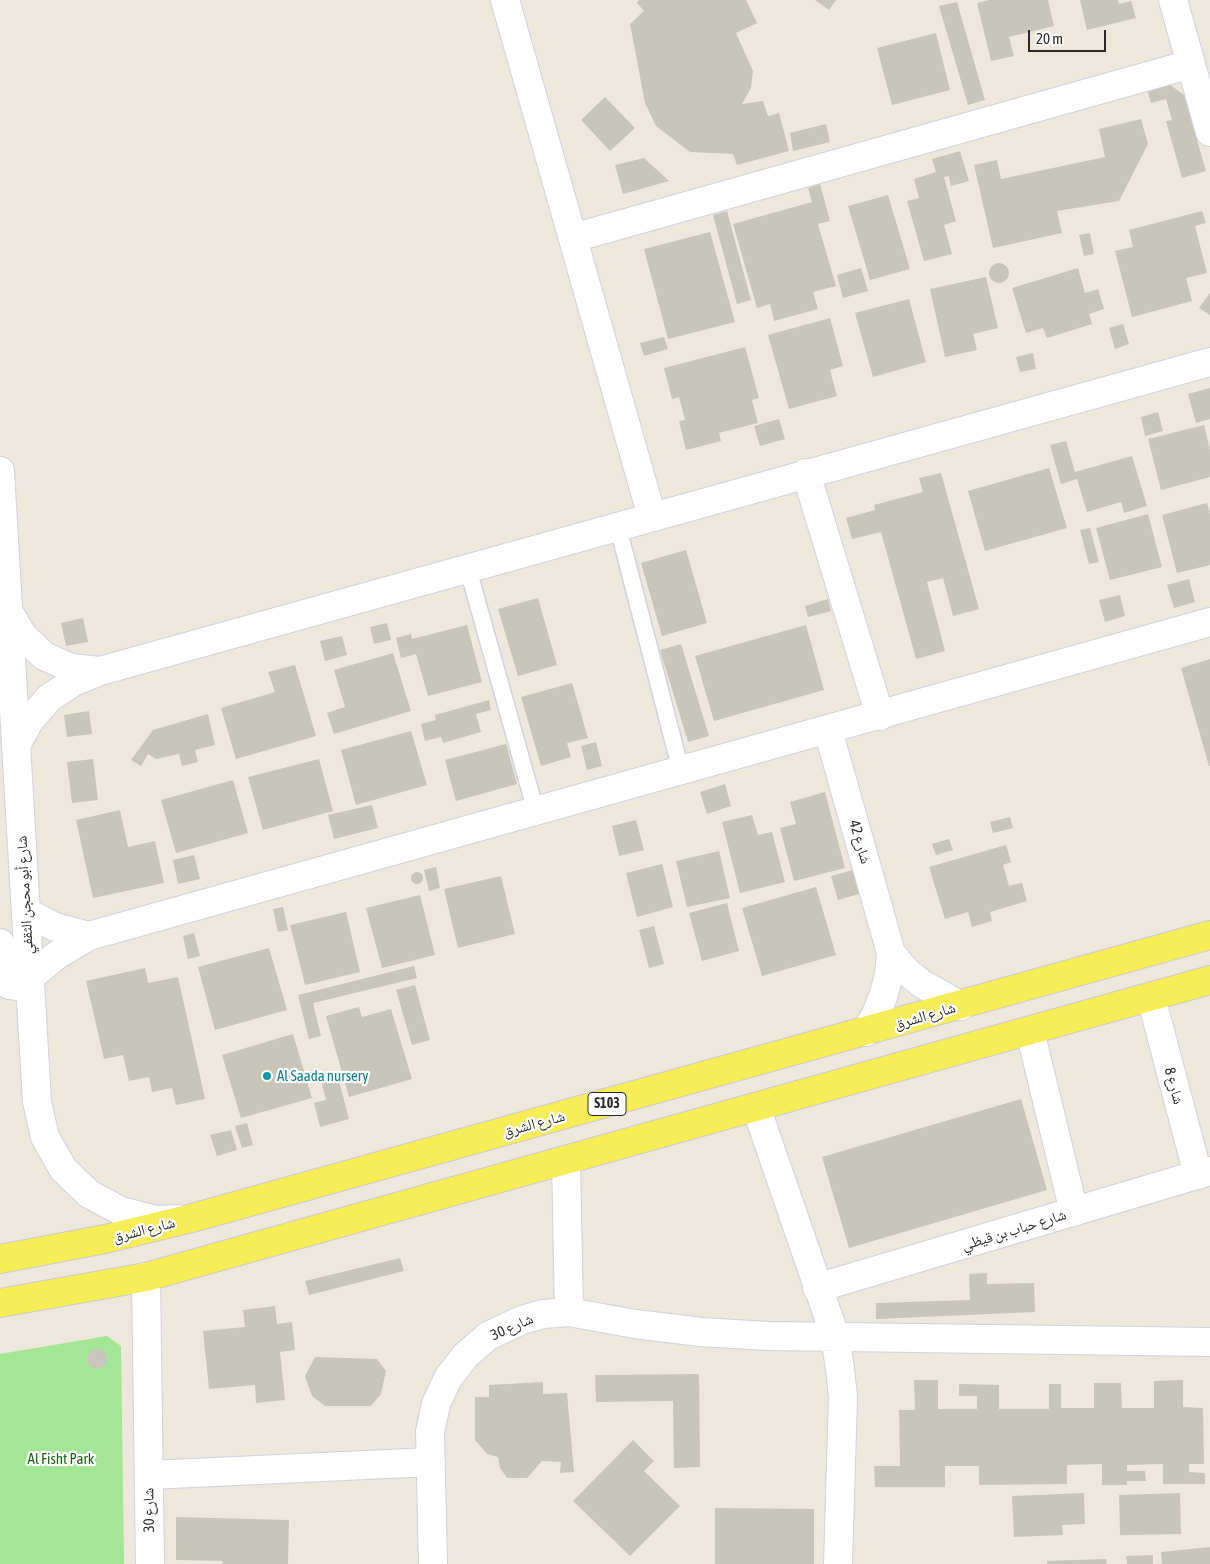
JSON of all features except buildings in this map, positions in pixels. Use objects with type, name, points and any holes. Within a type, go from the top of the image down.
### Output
[{"type":"main road","name":"شارع الشرق","points":[[0,1259],[104,1239],[192,1218],[961,1006],[1210,935]]},
{"type":"main road","points":[[0,1303],[146,1276],[1210,980]]},
{"type":"main road","points":[[574,1158],[691,1112],[698,1105],[701,1096],[700,1087],[695,1079]]},
{"type":"street","points":[[505,0],[652,517]]},
{"type":"street","points":[[1174,0],[1210,132]]},
{"type":"street","points":[[573,238],[1191,64]]},
{"type":"street","points":[[16,745],[30,720],[49,698],[73,682],[100,671],[1210,362]]},
{"type":"street","name":"شارع أبو محجن الثقفي","points":[[0,471],[36,1102],[45,1137],[63,1169],[89,1194],[121,1211],[156,1220],[192,1218]]},
{"type":"street","points":[[806,473],[880,716]]},
{"type":"street","points":[[8,611],[23,636],[44,656],[71,668],[100,671]]},
{"type":"street","points":[[0,943],[6,983],[18,986],[57,955],[88,936],[681,772],[1210,622]]},
{"type":"street","name":"شارع 42","points":[[828,730],[891,953],[889,974],[884,994],[866,1032]]},
{"type":"street","points":[[26,912],[55,927],[88,936]]},
{"type":"street","name":"شارع 42","points":[[891,953],[922,984],[961,1006]]},
{"type":"street","name":"شارع 8","points":[[1151,997],[1204,1173]]},
{"type":"street","points":[[1030,1031],[1074,1212]]},
{"type":"street","points":[[756,1107],[835,1336],[842,1397],[838,1564]]},
{"type":"street","points":[[569,1312],[574,1158]]},
{"type":"street","name":"شارع حباب بن قيظي","points":[[817,1288],[1204,1173]]},
{"type":"street","name":"شارع 30","points":[[146,1276],[150,1564]]},
{"type":"street","name":"شارع 30","points":[[433,1564],[430,1432],[436,1404],[448,1378],[466,1355],[488,1336],[522,1320],[543,1314],[569,1312],[635,1324],[701,1332],[768,1336],[1210,1342]]},
{"type":"street","points":[[149,1476],[431,1462]]},
{"type":"lane","points":[[618,527],[681,772]]},
{"type":"lane","points":[[468,569],[536,812]]},
{"type":"green space","name":"Al Fisht Park","points":[[107,1336],[121,1346],[124,1564],[0,1564],[0,1354]]},
{"type":"place","name":"Al Saada nursery","points":[[267,1076]]}]
